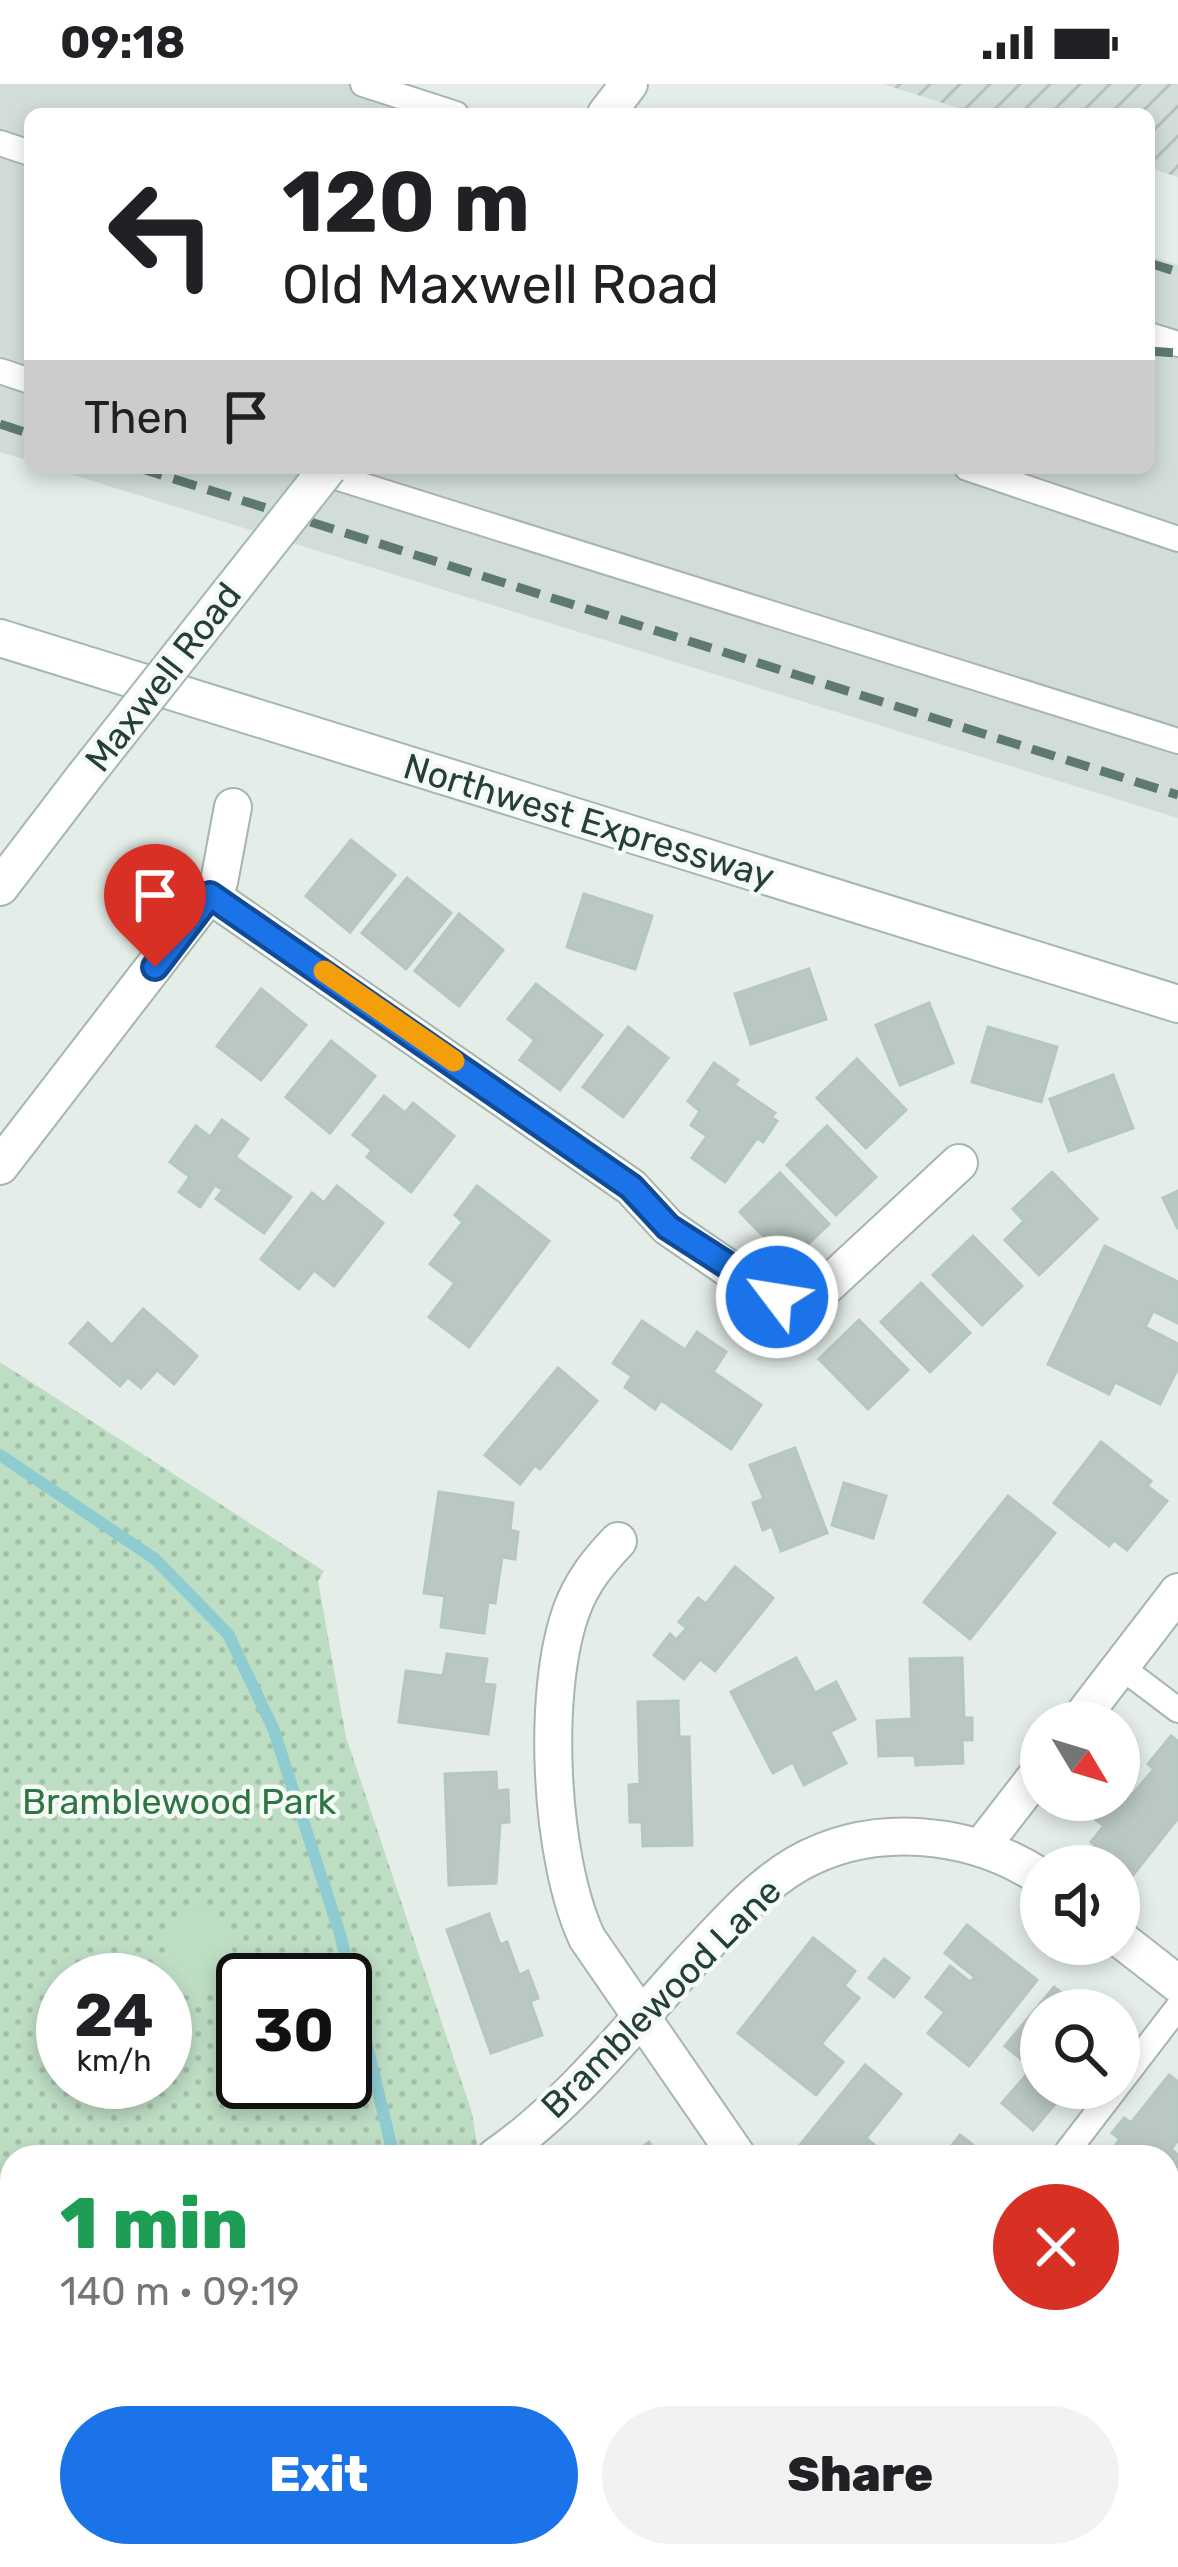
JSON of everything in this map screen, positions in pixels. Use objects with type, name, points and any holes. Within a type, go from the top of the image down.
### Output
[{"type":"street","points":[[611,108],[629,84]]},
{"type":"street","name":"Maxwell Road","points":[[0,887],[323,474]]},
{"type":"street","name":"Northwest Expressway","points":[[0,638],[1178,1004]]},
{"type":"street","points":[[0,1166],[210,895],[221,878],[233,807]]},
{"type":"street","points":[[210,895],[631,1187],[668,1227],[777,1297],[796,1300],[822,1290],[959,1162]]},
{"type":"street","points":[[618,1541],[591,1570],[571,1612],[559,1676],[555,1749],[562,1865],[587,1938],[730,2145]]},
{"type":"street","points":[[1094,1701],[1178,1592]]},
{"type":"street","points":[[982,1846],[1020,1797]]},
{"type":"street","name":"Bramblewood Lane","points":[[509,2145],[560,2101],[718,1931],[797,1864],[887,1837],[931,1837],[982,1846],[1020,1865]]},
{"type":"street","points":[[1140,1954],[1178,1984]]},
{"type":"lane","points":[[363,84],[437,108]]},
{"type":"lane","points":[[327,474],[1178,742]]},
{"type":"lane","points":[[985,474],[1178,539]]},
{"type":"lane","points":[[1121,1666],[1178,1711]]},
{"type":"lane","points":[[1140,2056],[1178,2006]]},
{"type":"lane","points":[[1072,2145],[1100,2109]]},
{"type":"shaded area","points":[[0,84],[392,84],[466,108],[24,108],[24,459],[0,452]]},
{"type":"shaded area","points":[[883,84],[1178,84],[1178,177],[1155,170],[1155,108],[958,108]]},
{"type":"shaded area","points":[[1155,258],[1178,265],[1178,818],[70,474],[1155,474]]},
{"type":"green space","name":"Bramblewood Park","points":[[0,1362],[324,1571],[318,1581],[346,1737],[472,2113],[477,2145],[0,2145]]},
{"type":"green space","points":[[198,1911],[224,1921],[233,1953],[216,1953],[216,1983],[192,1991],[192,1953],[166,1953],[167,1933],[183,1915]]},
{"type":"building","points":[[351,840],[395,875],[350,932],[306,896]]},
{"type":"building","points":[[407,878],[451,913],[406,969],[362,933]]},
{"type":"building","points":[[584,894],[652,916],[635,969],[567,947]]},
{"type":"building","points":[[459,914],[503,950],[459,1006],[415,971]]},
{"type":"building","points":[[809,969],[826,1019],[751,1044],[735,994]]},
{"type":"building","points":[[536,984],[602,1035],[560,1090],[520,1060],[535,1040],[508,1019]]},
{"type":"building","points":[[261,989],[306,1025],[261,1080],[217,1046]]},
{"type":"building","points":[[929,1003],[953,1063],[900,1085],[876,1025]]},
{"type":"building","points":[[628,1027],[668,1058],[623,1117],[583,1087]]},
{"type":"building","points":[[988,1027],[1057,1047],[1041,1102],[972,1082]]},
{"type":"building","points":[[331,1041],[375,1076],[330,1133],[286,1097]]},
{"type":"building","points":[[857,1059],[906,1110],[866,1148],[817,1098]]},
{"type":"building","points":[[714,1063],[738,1080],[734,1085],[775,1113],[771,1117],[777,1121],[763,1142],[757,1138],[725,1182],[692,1158],[707,1136],[691,1125],[700,1111],[688,1101]]},
{"type":"building","points":[[1113,1075],[1133,1128],[1069,1151],[1050,1099]]},
{"type":"building","points":[[384,1096],[405,1113],[413,1103],[454,1136],[411,1192],[367,1157],[372,1150],[353,1135]]},
{"type":"building","points":[[222,1120],[248,1139],[235,1157],[291,1197],[264,1233],[216,1199],[223,1190],[215,1185],[200,1207],[179,1192],[190,1177],[170,1162],[196,1126],[210,1137]]},
{"type":"building","points":[[827,1126],[876,1177],[836,1215],[787,1165]]},
{"type":"building","points":[[1052,1172],[1097,1219],[1039,1275],[1005,1240],[1024,1221],[1013,1209]]},
{"type":"building","points":[[780,1173],[829,1224],[789,1262],[740,1212]]},
{"type":"building","points":[[337,1186],[383,1223],[334,1286],[314,1270],[299,1289],[261,1259],[312,1193],[324,1203]]},
{"type":"building","points":[[477,1186],[549,1241],[469,1347],[429,1317],[455,1283],[430,1264],[463,1222],[455,1215]]},
{"type":"building","points":[[1178,1191],[1178,1229],[1163,1198]]},
{"type":"building","points":[[973,1236],[1022,1286],[982,1325],[933,1275]]},
{"type":"building","points":[[1105,1246],[1178,1282],[1178,1323],[1153,1311],[1145,1327],[1178,1344],[1178,1368],[1160,1404],[1115,1382],[1109,1394],[1048,1364]]},
{"type":"building","points":[[921,1283],[970,1333],[930,1372],[881,1322]]},
{"type":"building","points":[[143,1309],[197,1356],[174,1384],[157,1370],[141,1388],[128,1377],[120,1386],[70,1343],[88,1323],[112,1345]]},
{"type":"building","points":[[859,1320],[908,1370],[868,1409],[819,1359]]},
{"type":"building","points":[[642,1321],[685,1350],[697,1332],[726,1352],[713,1372],[761,1405],[731,1449],[661,1400],[655,1409],[625,1387],[632,1376],[613,1363]]},
{"type":"building","points":[[558,1368],[597,1401],[540,1469],[535,1465],[520,1484],[485,1455]]},
{"type":"building","points":[[1101,1442],[1151,1481],[1147,1486],[1167,1501],[1127,1550],[1114,1540],[1109,1546],[1054,1503]]},
{"type":"building","points":[[795,1448],[827,1533],[781,1551],[772,1526],[763,1530],[753,1503],[764,1499],[750,1465]]},
{"type":"building","points":[[844,1483],[886,1496],[873,1538],[832,1525]]},
{"type":"building","points":[[439,1492],[513,1503],[510,1530],[518,1532],[515,1559],[502,1557],[495,1603],[488,1602],[484,1633],[441,1627],[445,1596],[424,1593]]},
{"type":"building","points":[[1008,1496],[1055,1533],[970,1639],[924,1602]]},
{"type":"building","points":[[735,1567],[773,1598],[715,1671],[700,1659],[684,1679],[654,1655],[670,1634],[676,1640],[687,1628],[679,1622],[698,1598],[706,1604]]},
{"type":"building","points":[[447,1654],[487,1659],[483,1684],[495,1685],[488,1734],[399,1722],[406,1671],[443,1676]]},
{"type":"building","points":[[796,1658],[815,1693],[836,1682],[855,1719],[830,1732],[846,1763],[804,1785],[793,1762],[773,1773],[731,1692]]},
{"type":"building","points":[[962,1658],[964,1718],[972,1718],[972,1740],[962,1740],[963,1763],[916,1765],[915,1755],[879,1756],[877,1721],[912,1719],[910,1659]]},
{"type":"building","points":[[678,1701],[679,1737],[689,1737],[692,1845],[643,1846],[642,1822],[630,1822],[629,1785],[640,1784],[638,1702]]},
{"type":"building","points":[[1171,1736],[1178,1741],[1178,1818],[1140,1866],[1140,1845],[1091,1842],[1104,1826],[1098,1821],[1140,1821],[1140,1786],[1154,1769],[1148,1764]]},
{"type":"building","points":[[496,1772],[497,1791],[508,1790],[509,1822],[500,1823],[496,1883],[449,1885],[445,1774]]},
{"type":"building","points":[[489,1914],[500,1945],[507,1942],[519,1975],[528,1971],[538,1998],[530,2001],[542,2035],[491,2053],[447,1930]]},
{"type":"building","points":[[967,1925],[1037,1980],[1030,1989],[1020,1989],[1020,2002],[969,2066],[928,2033],[945,2012],[926,1997],[950,1966],[970,1982],[975,1977],[945,1953]]},
{"type":"building","points":[[813,1938],[855,1971],[844,1986],[859,1998],[821,2044],[843,2062],[816,2095],[738,2033]]},
{"type":"building","points":[[884,1959],[909,1978],[894,1997],[869,1978]]},
{"type":"building","points":[[1020,2028],[1020,2058],[1005,2046]]},
{"type":"building","points":[[865,2065],[901,2094],[866,2138],[874,2145],[800,2145]]},
{"type":"building","points":[[1169,2075],[1178,2082],[1174,2145],[1116,2145],[1120,2139],[1112,2133],[1124,2118],[1131,2123]]},
{"type":"building","points":[[1020,2082],[1020,2109],[1051,2109],[1033,2130],[1002,2103]]},
{"type":"building","points":[[960,2135],[973,2145],[952,2145]]},
{"type":"waterway","points":[[0,1455],[155,1559],[228,1634],[273,1728],[340,1934],[391,2145]]},
{"type":"railway","points":[[1155,265],[1178,272]]},
{"type":"railway","points":[[1155,351],[1178,353]]},
{"type":"railway","points":[[0,424],[24,432]]},
{"type":"railway","points":[[158,474],[1178,795]]},
{"type":"slow traffic","points":[[324,971],[454,1061]]},
{"type":"route","points":[[155,967],[210,895],[631,1187],[668,1227],[777,1297]]}]
